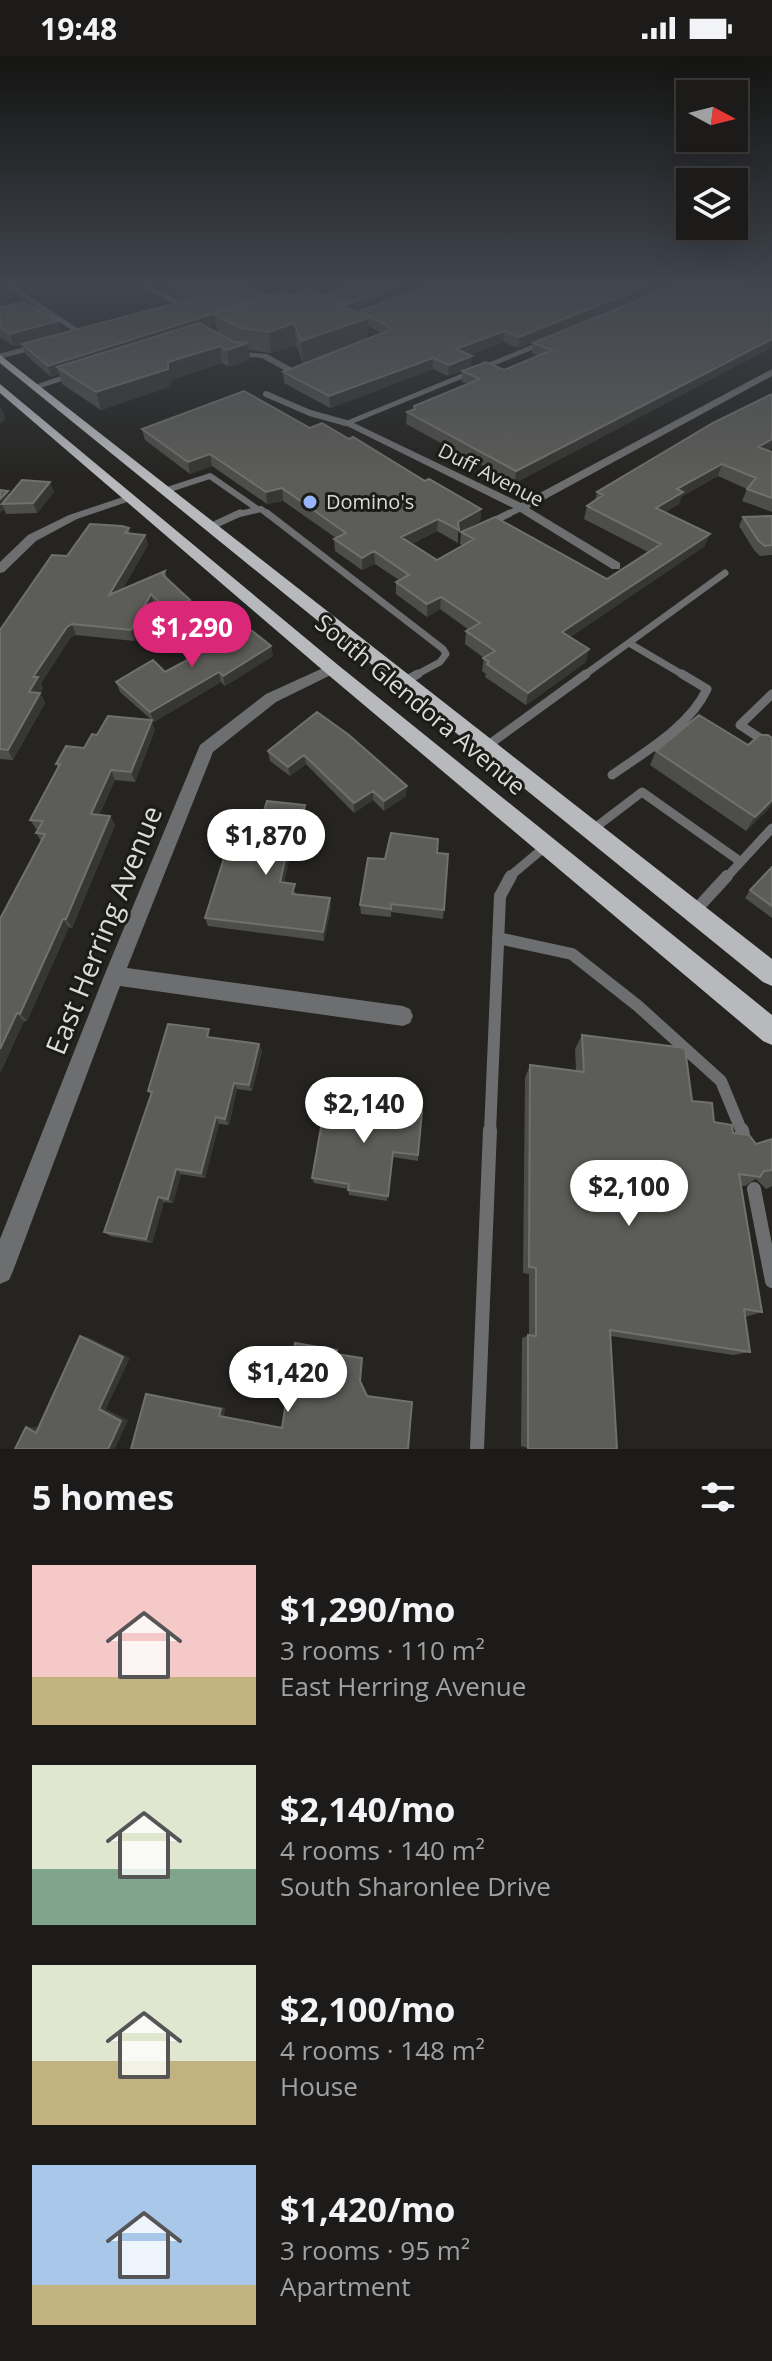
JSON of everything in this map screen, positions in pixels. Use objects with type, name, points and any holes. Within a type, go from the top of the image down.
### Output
[{"type":"main road","name":"South Glendora Avenue","points":[[0,357],[772,974]]},
{"type":"main road","name":"South Glendora Avenue","points":[[3,393],[772,1032]]},
{"type":"main road","points":[[78,453],[107,442]]},
{"type":"street","points":[[232,349],[241,354],[264,356],[293,372],[323,361]]},
{"type":"street","points":[[346,423],[529,349]]},
{"type":"street","points":[[37,386],[88,369]]},
{"type":"street","points":[[521,508],[772,372]]},
{"type":"street","name":"Duff Avenue","points":[[346,423],[521,508],[616,566]]},
{"type":"street","points":[[0,569],[32,538],[73,517],[129,498]]},
{"type":"street","name":"East Herring Avenue","points":[[0,1271],[206,749],[271,698],[332,669]]},
{"type":"street","points":[[114,976],[403,1016]]},
{"type":"lane","points":[[0,357],[28,349]]},
{"type":"lane","points":[[266,394],[310,413],[346,423]]},
{"type":"lane","points":[[167,490],[210,476],[443,649],[446,654],[440,662],[405,681]]},
{"type":"lane","points":[[212,526],[256,508]]},
{"type":"lane","points":[[483,527],[521,508]]},
{"type":"lane","points":[[487,746],[725,573]]},
{"type":"lane","points":[[612,775],[676,725],[705,698],[707,689],[629,643]]},
{"type":"lane","points":[[772,694],[740,725],[772,746]]},
{"type":"lane","points":[[592,830],[642,792],[741,862]]},
{"type":"lane","points":[[694,912],[772,828]]},
{"type":"lane","points":[[477,1449],[500,896],[506,880],[546,846]]},
{"type":"lane","points":[[498,938],[572,954],[638,1006],[721,1081],[740,1120],[745,1145]]},
{"type":"lane","points":[[754,1189],[772,1281]]},
{"type":"building","points":[[28,349],[102,349],[48,366]]},
{"type":"building","points":[[115,349],[210,349],[168,362],[168,369],[96,392],[57,367]]},
{"type":"building","points":[[342,349],[456,349],[472,356],[449,365],[433,358],[329,396],[283,372]]},
{"type":"building","points":[[549,349],[753,349],[516,471],[407,412],[415,409],[414,406],[480,379],[462,371],[486,362],[504,370],[552,350]]},
{"type":"building","points":[[244,391],[310,428],[322,423],[349,439],[353,437],[425,481],[429,479],[481,509],[458,522],[459,530],[438,519],[401,537],[437,560],[474,539],[461,532],[495,517],[607,579],[661,544],[587,506],[603,495],[597,492],[713,423],[772,394],[772,439],[758,447],[772,452],[772,498],[747,489],[756,478],[722,464],[677,489],[683,492],[656,508],[710,534],[562,632],[589,649],[528,693],[487,664],[489,662],[483,658],[495,651],[466,631],[480,623],[441,597],[427,604],[396,582],[409,575],[374,551],[362,558],[334,539],[346,533],[282,488],[266,492],[210,454],[188,462],[142,429]]},
{"type":"building","points":[[22,480],[50,482],[33,503],[2,504]]},
{"type":"building","points":[[772,516],[772,545],[765,546],[743,517]]},
{"type":"building","points":[[90,524],[122,526],[129,528],[125,533],[145,535],[109,595],[165,571],[163,575],[190,600],[168,610],[151,594],[131,630],[72,624],[67,627],[33,677],[38,677],[29,692],[40,693],[8,750],[0,749],[0,630],[52,555],[67,556]]},
{"type":"building","points":[[246,626],[271,646],[223,676],[219,672],[150,712],[116,682],[153,660],[165,672],[208,649],[204,646]]},
{"type":"building","points":[[317,712],[349,735],[407,786],[384,801],[373,791],[354,803],[304,755],[288,767],[268,751]]},
{"type":"building","points":[[699,715],[748,745],[760,735],[772,738],[772,800],[755,817],[656,751]]},
{"type":"building","points":[[108,716],[152,720],[131,772],[111,770],[91,814],[110,816],[66,919],[63,919],[20,1014],[17,1013],[0,1049],[0,919],[45,834],[36,833],[43,821],[30,820],[60,764],[56,764],[66,746],[84,748],[92,734],[97,735]]},
{"type":"building","points":[[267,801],[305,805],[298,830],[307,831],[302,848],[288,847],[280,882],[295,884],[292,894],[330,898],[323,932],[205,918],[232,833],[256,836]]},
{"type":"building","points":[[391,833],[438,839],[437,853],[448,854],[444,910],[391,904],[391,909],[360,905],[368,858],[385,859]]},
{"type":"building","points":[[772,867],[772,906],[750,890]]},
{"type":"building","points":[[168,1024],[209,1029],[207,1037],[259,1044],[249,1085],[234,1083],[225,1119],[216,1117],[201,1173],[176,1169],[168,1199],[158,1197],[146,1239],[104,1232],[152,1092],[148,1091]]},
{"type":"building","points":[[582,1035],[685,1048],[692,1101],[712,1103],[714,1122],[732,1125],[733,1133],[749,1135],[756,1144],[772,1139],[772,1170],[764,1171],[760,1177],[739,1174],[762,1312],[744,1309],[750,1352],[610,1330],[617,1449],[531,1449],[528,1448],[528,1335],[536,1336],[536,1268],[529,1267],[530,1065],[584,1072]]},
{"type":"building","points":[[326,1099],[347,1102],[346,1107],[387,1113],[388,1106],[422,1111],[418,1155],[393,1152],[388,1196],[348,1190],[349,1184],[312,1178]]},
{"type":"building","points":[[80,1336],[123,1357],[99,1409],[121,1421],[108,1449],[15,1449],[26,1427],[36,1433]]},
{"type":"building","points":[[295,1343],[362,1358],[360,1381],[367,1396],[412,1402],[408,1449],[131,1449],[146,1394],[221,1409],[219,1416],[282,1428]]},
{"type":"place","name":"Domino's","points":[[310,502]]}]
